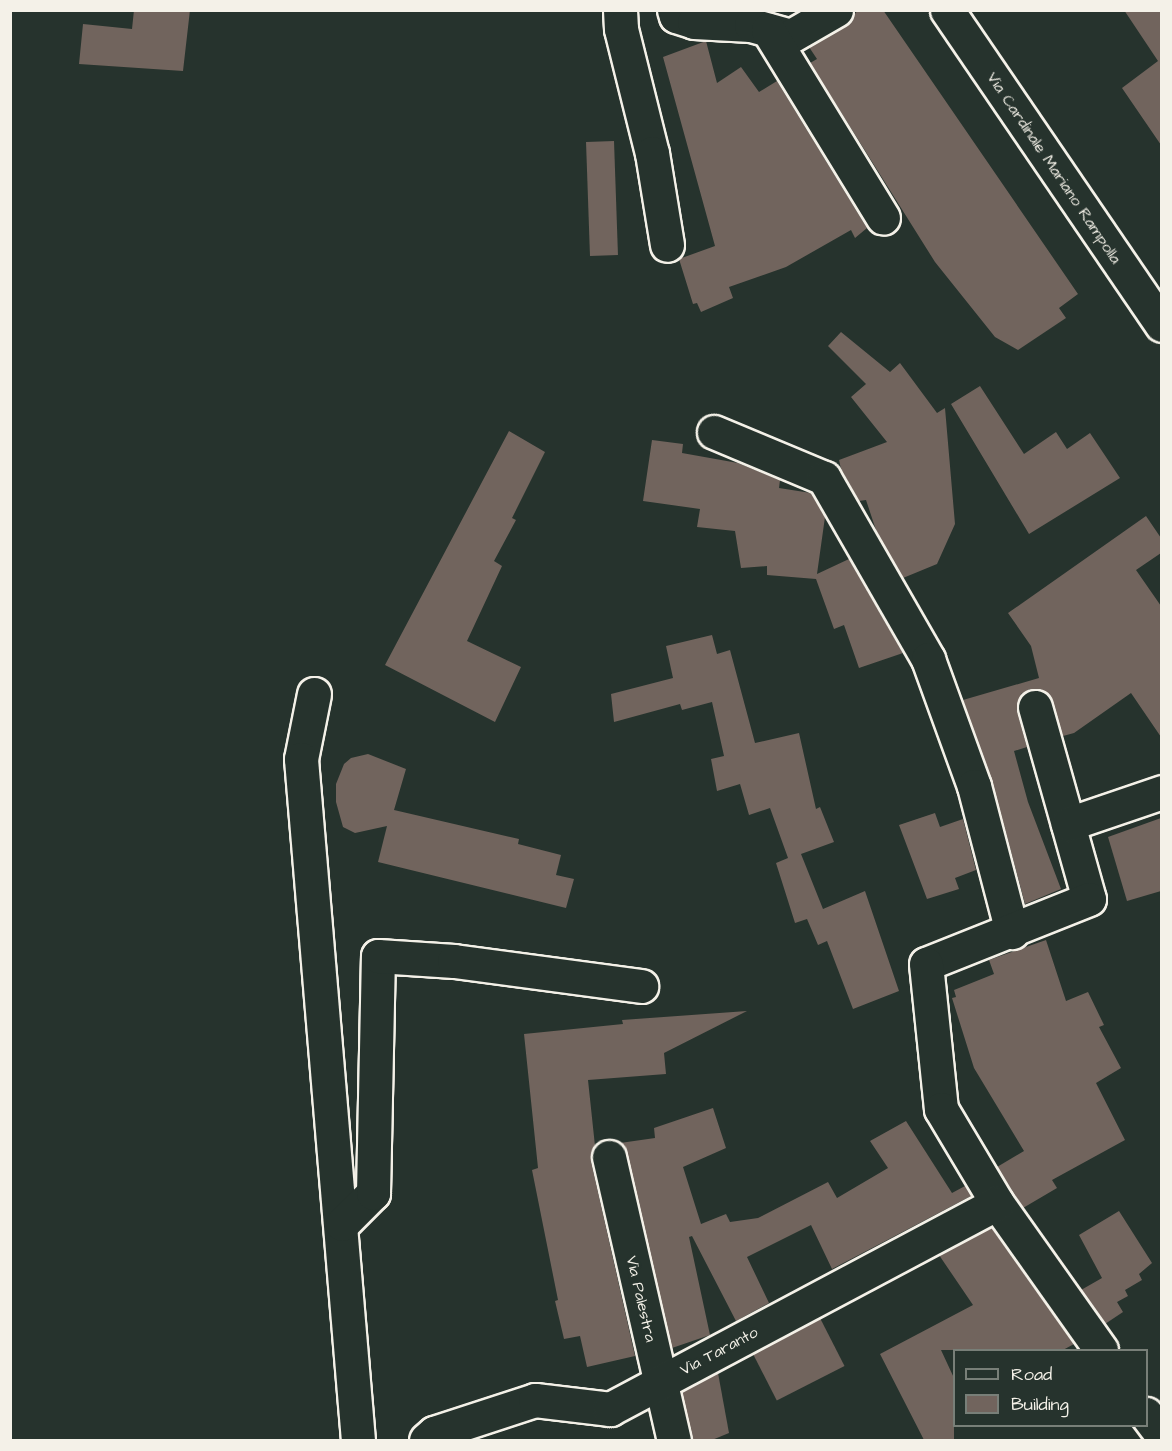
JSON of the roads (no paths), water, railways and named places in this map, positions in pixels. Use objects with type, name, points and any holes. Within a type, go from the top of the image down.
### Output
[{"type":"street","points":[[620,10],[621,29],[652,153],[667,245]]},
{"type":"street","points":[[674,10],[676,16],[694,22],[768,30],[792,36],[836,10]]},
{"type":"street","name":"Via Cardinale Mariano Rampolla","points":[[947,10],[1161,325]]},
{"type":"street","points":[[768,30],[883,218]]},
{"type":"street","points":[[714,432],[824,478],[928,659],[974,786],[1012,932]]},
{"type":"street","points":[[314,694],[301,759],[342,1224],[358,1440]]},
{"type":"street","points":[[1035,706],[1089,899],[1012,932],[926,964],[941,1109],[997,1203],[1100,1349]]},
{"type":"street","points":[[1068,824],[1161,792]]},
{"type":"street","points":[[342,1224],[373,1192],[378,956],[454,961],[641,986]]},
{"type":"street","name":"Via Palestra","points":[[609,1157],[674,1440]]},
{"type":"street","name":"Via Taranto","points":[[426,1440],[434,1433],[535,1400],[610,1409],[997,1203]]},
{"type":"street","points":[[1148,1417],[1161,1435]]}]
